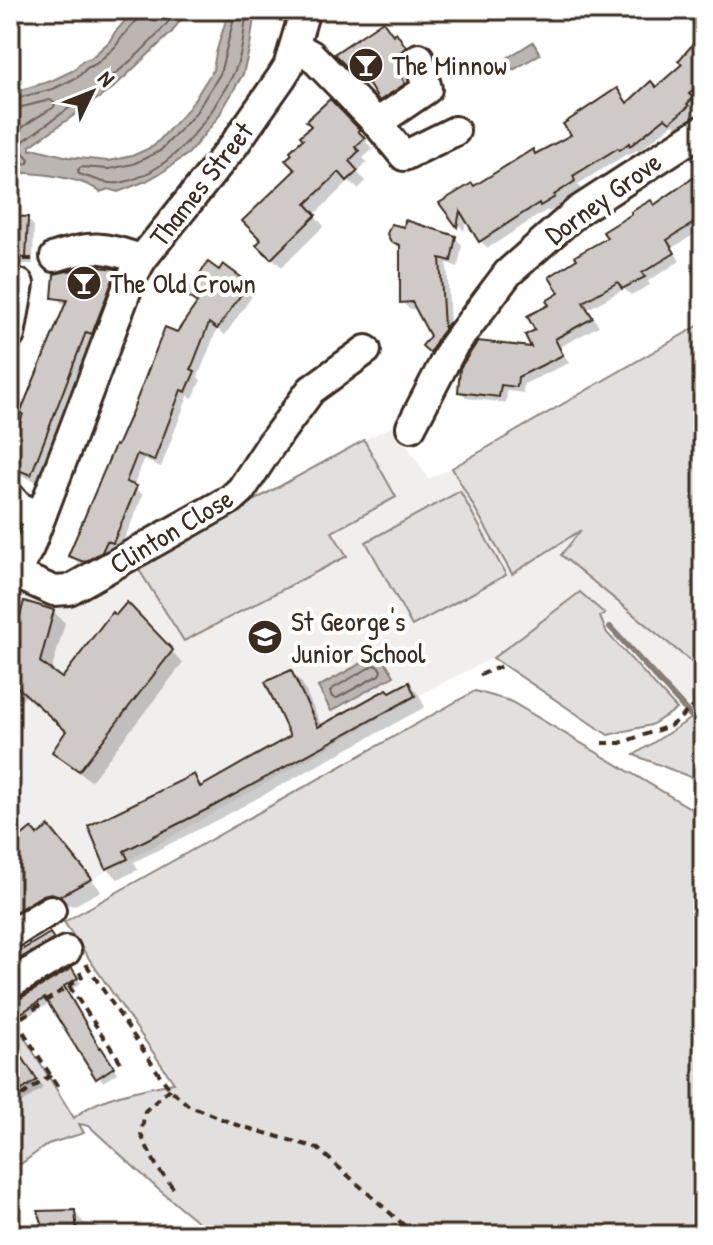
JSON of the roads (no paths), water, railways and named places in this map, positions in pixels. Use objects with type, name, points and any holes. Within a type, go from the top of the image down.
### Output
[{"type":"street","name":"Thames Street","points":[[13,578],[29,548],[130,281],[142,259],[234,145],[288,67],[305,10]]},
{"type":"street","points":[[295,46],[311,55],[377,123],[404,156],[455,131]]},
{"type":"street","points":[[377,123],[427,89],[419,58]]},
{"type":"street","name":"Dorney Grove","points":[[411,427],[453,346],[508,273],[578,211],[703,130]]},
{"type":"street","points":[[55,257],[82,248],[103,248],[142,259]]},
{"type":"street","points":[[10,335],[19,284]]},
{"type":"street","name":"Clinton Close","points":[[13,578],[54,591],[69,590],[231,499],[241,490],[311,390],[366,350]]},
{"type":"street","points":[[10,497],[19,507],[41,516]]},
{"type":"street","points":[[10,935],[51,910]]},
{"type":"street","points":[[10,984],[75,956]]},
{"type":"water","points":[[135,10],[187,10],[172,32],[113,88],[30,146],[30,150],[108,161],[132,156],[154,146],[189,108],[213,70],[229,10],[255,10],[243,74],[217,119],[189,153],[146,181],[118,192],[108,189],[100,192],[57,176],[10,173],[10,93],[51,81],[74,70],[109,42]]},
{"type":"water","points":[[533,42],[540,54],[513,70],[507,58]]},
{"type":"water","points":[[380,653],[394,676],[331,711],[318,687]]},
{"type":"waterway","points":[[610,627],[693,718],[703,724]]},
{"type":"place","name":"The Minnow","points":[[366,65]]},
{"type":"place","name":"The Old Crown","points":[[84,283]]},
{"type":"place","name":"St George's Junior School","points":[[265,637]]}]
